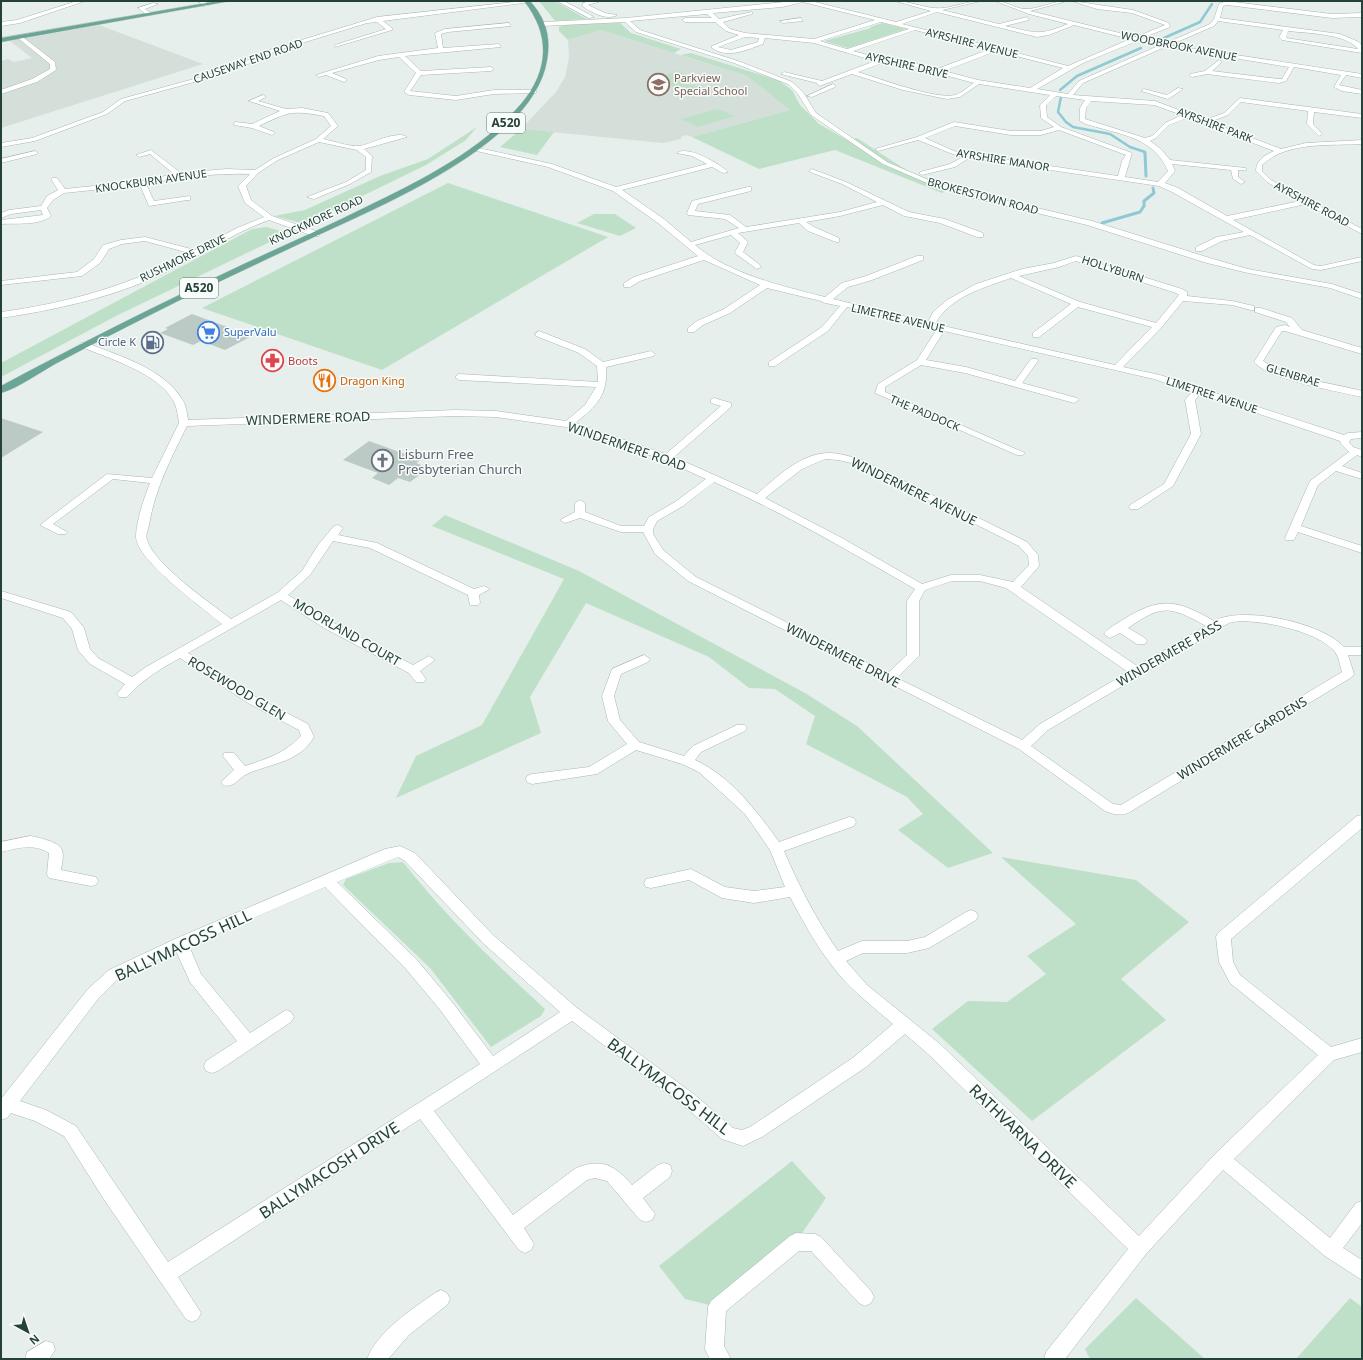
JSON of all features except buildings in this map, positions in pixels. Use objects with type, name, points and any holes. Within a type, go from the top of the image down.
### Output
[{"type":"main road","points":[[1,40],[203,3],[227,1]]},
{"type":"main road","name":"KNOCKMORE ROAD","points":[[1,390],[84,345],[398,194],[450,165],[474,149],[512,118],[534,92],[542,79],[548,55],[543,24],[527,1]]},
{"type":"street","points":[[1,24],[18,22],[82,1]]},
{"type":"street","name":"CAUSEWAY END ROAD","points":[[1,145],[33,140],[63,130],[105,113],[123,100],[203,78],[246,63],[274,50],[377,19],[467,12],[527,1]]},
{"type":"street","points":[[560,1],[591,16],[594,21]]},
{"type":"street","points":[[598,1],[584,4],[585,6],[608,16],[694,7]]},
{"type":"street","points":[[742,2],[761,1]]},
{"type":"street","points":[[543,24],[626,20],[782,5],[801,1]]},
{"type":"street","name":"AYRSHIRE AVENUE","points":[[805,1],[1070,68]]},
{"type":"street","points":[[898,1],[1039,35],[1046,34],[1074,23]]},
{"type":"street","points":[[896,24],[937,10],[978,1]]},
{"type":"street","name":"WOODBROOK AVENUE","points":[[998,1],[1026,11],[1166,46],[1362,76]]},
{"type":"street","points":[[1026,11],[1064,1]]},
{"type":"street","points":[[1033,89],[1053,76],[1135,38],[1168,25],[1133,12],[1097,8],[1075,1]]},
{"type":"street","points":[[722,3],[729,10]]},
{"type":"street","points":[[1070,95],[1081,82],[1093,76],[1212,25],[1217,19],[1221,5],[1233,3],[1332,16],[1362,15]]},
{"type":"street","points":[[149,14],[141,8],[155,4]]},
{"type":"street","points":[[807,9],[823,6]]},
{"type":"street","points":[[635,29],[681,20],[731,20],[742,14],[794,9]]},
{"type":"street","points":[[457,15],[467,12],[479,14]]},
{"type":"street","name":"AYRSHIRE DRIVE","points":[[708,12],[735,34],[814,41],[881,61],[919,66],[978,82],[1055,92],[1089,99]]},
{"type":"street","points":[[785,18],[801,20]]},
{"type":"street","points":[[337,46],[390,29],[377,19]]},
{"type":"street","points":[[1000,26],[1027,19]]},
{"type":"street","points":[[1217,19],[1287,28],[1345,38],[1357,43],[1362,51]]},
{"type":"street","points":[[626,20],[635,29],[736,62],[795,86],[820,92]]},
{"type":"street","points":[[814,41],[881,20]]},
{"type":"street","points":[[441,50],[438,33],[447,30],[509,25]]},
{"type":"street","points":[[847,51],[915,28]]},
{"type":"street","points":[[1287,28],[1282,37],[1284,39],[1362,51]]},
{"type":"street","points":[[1,92],[27,85],[44,78],[53,70],[53,63],[20,36]]},
{"type":"street","points":[[337,36],[353,41]]},
{"type":"street","points":[[744,36],[714,47],[726,52],[732,52],[761,43],[762,37]]},
{"type":"street","points":[[1345,38],[1356,36]]},
{"type":"street","points":[[319,75],[360,62],[398,54],[499,46]]},
{"type":"street","points":[[938,71],[996,49]]},
{"type":"street","points":[[398,54],[408,61],[419,73]]},
{"type":"street","points":[[776,68],[780,73],[822,84],[881,61]]},
{"type":"street","points":[[919,66],[929,61]]},
{"type":"street","points":[[1207,72],[1219,62]]},
{"type":"street","points":[[1192,75],[1207,72],[1220,75],[1279,81],[1284,80],[1292,66]]},
{"type":"street","points":[[419,73],[491,69]]},
{"type":"street","points":[[853,72],[921,92],[953,97],[965,92],[978,82]]},
{"type":"street","points":[[326,73],[344,80]]},
{"type":"street","points":[[419,73],[407,92],[408,93],[456,98],[500,91],[534,92]]},
{"type":"street","points":[[1344,74],[1336,86],[1342,89],[1362,92]]},
{"type":"street","points":[[810,96],[838,84]]},
{"type":"street","name":"BROKERSTOWN ROAD","points":[[795,86],[814,114],[885,163],[929,182],[968,194],[1089,222],[1232,267],[1332,286],[1362,297]]},
{"type":"street","name":"AYRSHIRE PARK","points":[[1144,91],[1168,97],[1180,89]]},
{"type":"street","points":[[1055,92],[1043,105],[1044,118],[1059,128],[1130,154],[1125,162],[1121,178]]},
{"type":"street","points":[[1148,101],[1156,94]]},
{"type":"street","points":[[263,97],[252,101],[286,111],[302,110],[326,114],[335,126],[318,140],[276,159],[256,172],[242,186],[248,201],[269,218],[316,234]]},
{"type":"street","points":[[1089,99],[1083,108],[1082,120],[1084,122],[1109,127],[1145,141],[1158,149],[1168,162],[1172,171],[1160,184]]},
{"type":"street","name":"AYRSHIRE PARK","points":[[1089,99],[1148,101],[1280,151]]},
{"type":"street","points":[[1204,122],[1221,117],[1232,110],[1240,100],[1362,116]]},
{"type":"street","points":[[1310,135],[1322,134],[1310,124],[1311,109]]},
{"type":"street","points":[[253,126],[286,111]]},
{"type":"street","points":[[1145,141],[1154,137],[1167,124],[1188,116]]},
{"type":"street","points":[[236,124],[253,126],[272,133]]},
{"type":"street","points":[[871,144],[881,151],[954,124],[1011,133],[1041,133],[1059,128]]},
{"type":"street","points":[[359,148],[392,138],[404,137]]},
{"type":"street","name":"AYRSHIRE MANOR","points":[[919,138],[952,152],[968,156],[1160,184],[1175,190],[1312,267],[1321,268],[1362,259]]},
{"type":"street","points":[[311,197],[348,184],[369,171],[369,156],[359,148],[318,140]]},
{"type":"street","name":"AYRSHIRE ROAD","points":[[1362,142],[1309,146],[1280,151],[1262,160],[1259,165],[1259,171],[1269,182],[1362,232]]},
{"type":"street","name":"LIMETREE AVENUE","points":[[474,149],[550,165],[616,189],[661,221],[704,257],[766,285],[845,306],[1157,377],[1345,439]]},
{"type":"street","points":[[1,161],[35,152]]},
{"type":"street","points":[[139,155],[151,152],[179,175]]},
{"type":"street","points":[[680,153],[694,154],[725,172]]},
{"type":"street","points":[[922,174],[951,166],[963,161],[968,156]]},
{"type":"street","points":[[1168,162],[1244,169]]},
{"type":"street","points":[[616,189],[712,165]]},
{"type":"street","points":[[912,168],[930,178]]},
{"type":"street","points":[[1234,168],[1235,178],[1241,182]]},
{"type":"street","name":"KNOCKBURN AVENUE","points":[[62,191],[142,183],[179,175],[226,171],[256,172]]},
{"type":"street","points":[[812,171],[844,183],[907,214],[942,221],[980,235]]},
{"type":"street","points":[[1,216],[9,212],[43,208],[50,198],[62,191],[61,186],[55,179]]},
{"type":"street","points":[[142,183],[152,204],[187,198]]},
{"type":"street","points":[[745,229],[727,217],[691,213],[695,203],[748,189]]},
{"type":"street","points":[[1226,219],[1307,202]]},
{"type":"street","points":[[688,245],[731,232],[840,214],[883,203]]},
{"type":"street","points":[[1,222],[39,219],[47,216],[43,208]]},
{"type":"street","name":"RUSHMORE DRIVE","points":[[1,315],[50,307],[113,290],[158,272],[250,224],[269,218]]},
{"type":"street","points":[[800,220],[811,229],[836,240]]},
{"type":"street","points":[[731,232],[744,242],[739,252],[757,266]]},
{"type":"street","points":[[1199,249],[1220,239],[1250,233]]},
{"type":"street","points":[[1,283],[79,274],[97,261],[106,247],[121,242],[145,239],[195,252]]},
{"type":"street","points":[[627,285],[637,279],[704,257]]},
{"type":"street","points":[[825,301],[845,285],[869,278],[920,258]]},
{"type":"street","name":"HOLLYBURN","points":[[930,326],[936,314],[950,302],[979,286],[1025,271],[1056,265],[1076,258],[1179,291],[1184,294],[1181,298]]},
{"type":"street","points":[[1013,276],[1076,304],[1158,326]]},
{"type":"street","points":[[691,330],[700,323],[727,311],[766,285]]},
{"type":"street","points":[[1117,368],[1158,326],[1181,298]]},
{"type":"street","name":"GLENBRAE","points":[[1181,298],[1232,303],[1255,309],[1289,320],[1298,331]]},
{"type":"street","points":[[1036,336],[1076,304]]},
{"type":"street","points":[[772,364],[824,329],[845,306]]},
{"type":"street","name":"THE PADDOCK","points":[[942,328],[920,362],[881,386],[880,393],[1020,453]]},
{"type":"street","name":"GLENBRAE","points":[[1362,351],[1285,328],[1279,329],[1258,362],[1265,368],[1305,380],[1362,394]]},
{"type":"street","points":[[539,334],[582,351],[601,365],[651,354]]},
{"type":"street","points":[[84,345],[121,359],[164,383],[178,400],[184,423],[156,481],[145,508],[141,539],[152,557],[176,580],[229,623]]},
{"type":"street","points":[[1016,385],[1034,361]]},
{"type":"street","points":[[920,362],[966,370],[1074,400]]},
{"type":"street","points":[[568,424],[582,414],[593,401],[602,384],[601,365]]},
{"type":"street","points":[[459,377],[602,384]]},
{"type":"street","points":[[1134,507],[1168,486],[1196,434],[1190,400],[1198,391]]},
{"type":"street","points":[[667,458],[728,404],[714,401]]},
{"type":"street","name":"WINDERMERE ROAD","points":[[184,423],[455,413],[496,414],[568,424],[667,458],[758,498],[838,540],[921,588]]},
{"type":"street","points":[[1290,538],[1314,483],[1359,453],[1346,446],[1345,439],[1352,435],[1362,434]]},
{"type":"street","name":"WINDERMERE AVENUE","points":[[758,498],[804,463],[815,458],[839,456],[859,462],[1023,544],[1033,555],[1034,566],[1014,588]]},
{"type":"street","points":[[1337,468],[1362,476]]},
{"type":"street","points":[[62,532],[45,525],[112,476],[156,481]]},
{"type":"street","points":[[565,520],[580,509],[607,525],[621,528],[648,528],[653,519],[679,504],[714,478]]},
{"type":"street","points":[[1294,526],[1362,550]]},
{"type":"street","name":"ROSEWOOD GLEN","points":[[123,694],[133,683],[150,670],[229,623],[281,595],[306,573],[330,537],[338,528]]},
{"type":"street","name":"WINDERMERE DRIVE","points":[[648,528],[648,534],[660,552],[692,579],[1023,746],[1110,808],[1124,810]]},
{"type":"street","points":[[330,537],[373,545],[473,598],[484,589]]},
{"type":"street","points":[[890,678],[913,656],[913,601],[921,588],[951,578],[980,578],[1014,588],[1137,672]]},
{"type":"street","points":[[1,594],[67,615],[78,628],[84,650],[94,661],[133,683]]},
{"type":"street","name":"MOORLAND COURT","points":[[281,595],[328,625],[416,674],[429,660]]},
{"type":"street","points":[[1141,641],[1115,631],[1142,613],[1158,606],[1172,606],[1189,612],[1214,626]]},
{"type":"street","name":"WINDERMERE PASS","points":[[1023,746],[1044,727],[1223,621],[1238,618],[1266,621],[1305,629],[1325,638],[1342,655]]},
{"type":"street","points":[[1342,655],[1362,651]]},
{"type":"street","name":"ROSEWOOD GLEN","points":[[180,653],[252,700],[304,727],[308,737],[298,747],[278,760],[242,771],[228,782]]},
{"type":"street","name":"WINDERMERE GARDENS","points":[[1124,810],[1348,674],[1342,655]]},
{"type":"street","points":[[532,778],[592,771],[635,745],[614,721],[608,696],[616,672],[644,659]]},
{"type":"street","points":[[687,761],[697,749],[741,728]]},
{"type":"street","name":"RATHVARNA DRIVE","points":[[635,745],[687,761],[704,769],[750,811],[776,848],[794,890],[814,929],[835,959],[862,989],[934,1049],[1111,1222],[1140,1248]]},
{"type":"street","points":[[229,756],[242,771]]},
{"type":"street","points":[[1329,1055],[1235,979],[1226,962],[1223,937],[1362,820]]},
{"type":"street","points":[[776,848],[849,822]]},
{"type":"street","points":[[1,847],[35,840],[45,843],[56,851],[54,874],[91,881]]},
{"type":"street","name":"BALLYMACOSS HILL","points":[[4,1108],[93,994],[114,974],[180,943],[390,853],[400,852],[410,857],[488,939],[572,1013],[689,1100],[728,1134],[743,1138],[756,1132],[860,1062],[905,1024]]},
{"type":"street","points":[[651,883],[692,874],[722,892],[754,897],[794,890]]},
{"type":"street","points":[[327,880],[340,895],[400,951],[439,998],[491,1066],[572,1013]]},
{"type":"street","points":[[835,959],[862,947],[907,948],[929,942],[971,916]]},
{"type":"street","points":[[180,943],[195,978],[248,1042]]},
{"type":"street","points":[[212,1066],[286,1017]]},
{"type":"street","points":[[1054,1359],[1140,1248],[1222,1159],[1329,1055],[1362,1045]]},
{"type":"street","name":"BALLYMACOSH DRIVE","points":[[166,1274],[491,1066]]},
{"type":"street","points":[[4,1108],[40,1115],[70,1131],[109,1192],[192,1313]]},
{"type":"street","points":[[423,1110],[525,1244]]},
{"type":"street","points":[[1222,1159],[1331,1250],[1362,1271]]},
{"type":"street","points":[[512,1226],[582,1174],[595,1170],[612,1175],[632,1196],[646,1214]]},
{"type":"street","points":[[632,1196],[664,1171]]},
{"type":"street","points":[[1331,1250],[1362,1209]]},
{"type":"street","points":[[722,1359],[714,1348],[717,1307],[796,1242],[815,1243],[865,1298]]},
{"type":"street","points":[[376,1359],[402,1328],[441,1299]]},
{"type":"shaded area","points":[[99,25],[203,64],[1,128],[1,61],[8,59],[14,62],[32,58],[10,41]]},
{"type":"shaded area","name":"Parkview Special School","points":[[601,30],[747,76],[791,110],[692,137],[687,135],[681,137],[681,139],[663,143],[521,129],[556,92],[565,77],[569,57],[568,40]]},
{"type":"green space","points":[[539,1],[554,1],[587,19],[555,21]]},
{"type":"green space","points":[[620,23],[631,33],[681,49],[674,53],[601,30],[568,40],[559,31],[559,27],[568,24]]},
{"type":"green space","points":[[882,23],[906,29],[848,48],[824,41],[871,28],[870,27]]},
{"type":"green space","points":[[691,53],[778,80],[792,90],[800,105],[819,124],[847,140],[857,138],[911,173],[953,187],[942,193],[835,150],[759,169],[692,137],[790,110],[747,76],[681,55]]},
{"type":"green space","points":[[677,71],[688,75],[680,83],[711,89],[699,92],[680,91],[688,90],[681,87],[666,85],[661,79],[665,75]]},
{"type":"green space","points":[[718,109],[735,116],[697,127],[681,119]]},
{"type":"green space","points":[[477,127],[466,140],[426,165],[305,224],[274,216],[305,210],[380,176],[428,159]]},
{"type":"green space","points":[[521,129],[554,132],[537,155],[500,147]]},
{"type":"green space","points":[[448,183],[608,237],[382,370],[202,308]]},
{"type":"green space","points":[[594,214],[615,214],[636,228],[620,236],[577,223]]},
{"type":"green space","points":[[267,227],[284,232],[278,238],[118,315],[1,377],[1,363],[252,229]]},
{"type":"green space","points":[[445,515],[579,571],[805,693],[857,726],[993,853],[948,868],[898,830],[923,814],[907,797],[806,744],[815,716],[775,689],[749,688],[709,657],[586,603],[530,697],[541,733],[396,798],[416,756],[482,725],[564,579],[432,526]]},
{"type":"green space","points":[[1001,857],[1136,880],[1189,922],[1121,979],[1166,1020],[1032,1121],[932,1029],[968,1001],[1007,1002],[1046,974],[1027,956],[1076,924]]},
{"type":"green space","points":[[403,862],[453,920],[545,1009],[541,1016],[491,1047],[430,968],[343,885],[346,879],[389,863]]},
{"type":"green space","points":[[792,1161],[826,1198],[796,1242],[717,1307],[685,1299],[659,1266]]},
{"type":"green space","points":[[1136,1298],[1205,1359],[1090,1359],[1085,1349]]},
{"type":"green space","points":[[1350,1298],[1362,1307],[1362,1359],[1296,1359]]},
{"type":"waterway","points":[[1164,38],[1200,22],[1212,4]]},
{"type":"waterway","points":[[1060,90],[1077,76],[1141,48]]},
{"type":"waterway","points":[[1061,97],[1058,112],[1066,122],[1073,127],[1110,134],[1130,147],[1145,153]]},
{"type":"waterway","points":[[1145,153],[1146,176]]},
{"type":"waterway","points":[[1102,223],[1140,212],[1144,206],[1144,201],[1154,193],[1153,188]]},
{"type":"place","name":"Parkview Special School","points":[[659,84]]},
{"type":"place","name":"SuperValu","points":[[208,332]]},
{"type":"place","name":"Circle K","points":[[152,342]]},
{"type":"place","name":"Boots","points":[[273,361]]},
{"type":"place","name":"Dragon King","points":[[324,381]]},
{"type":"place","name":"Lisburn Free Presbyterian Church","points":[[383,461]]}]
